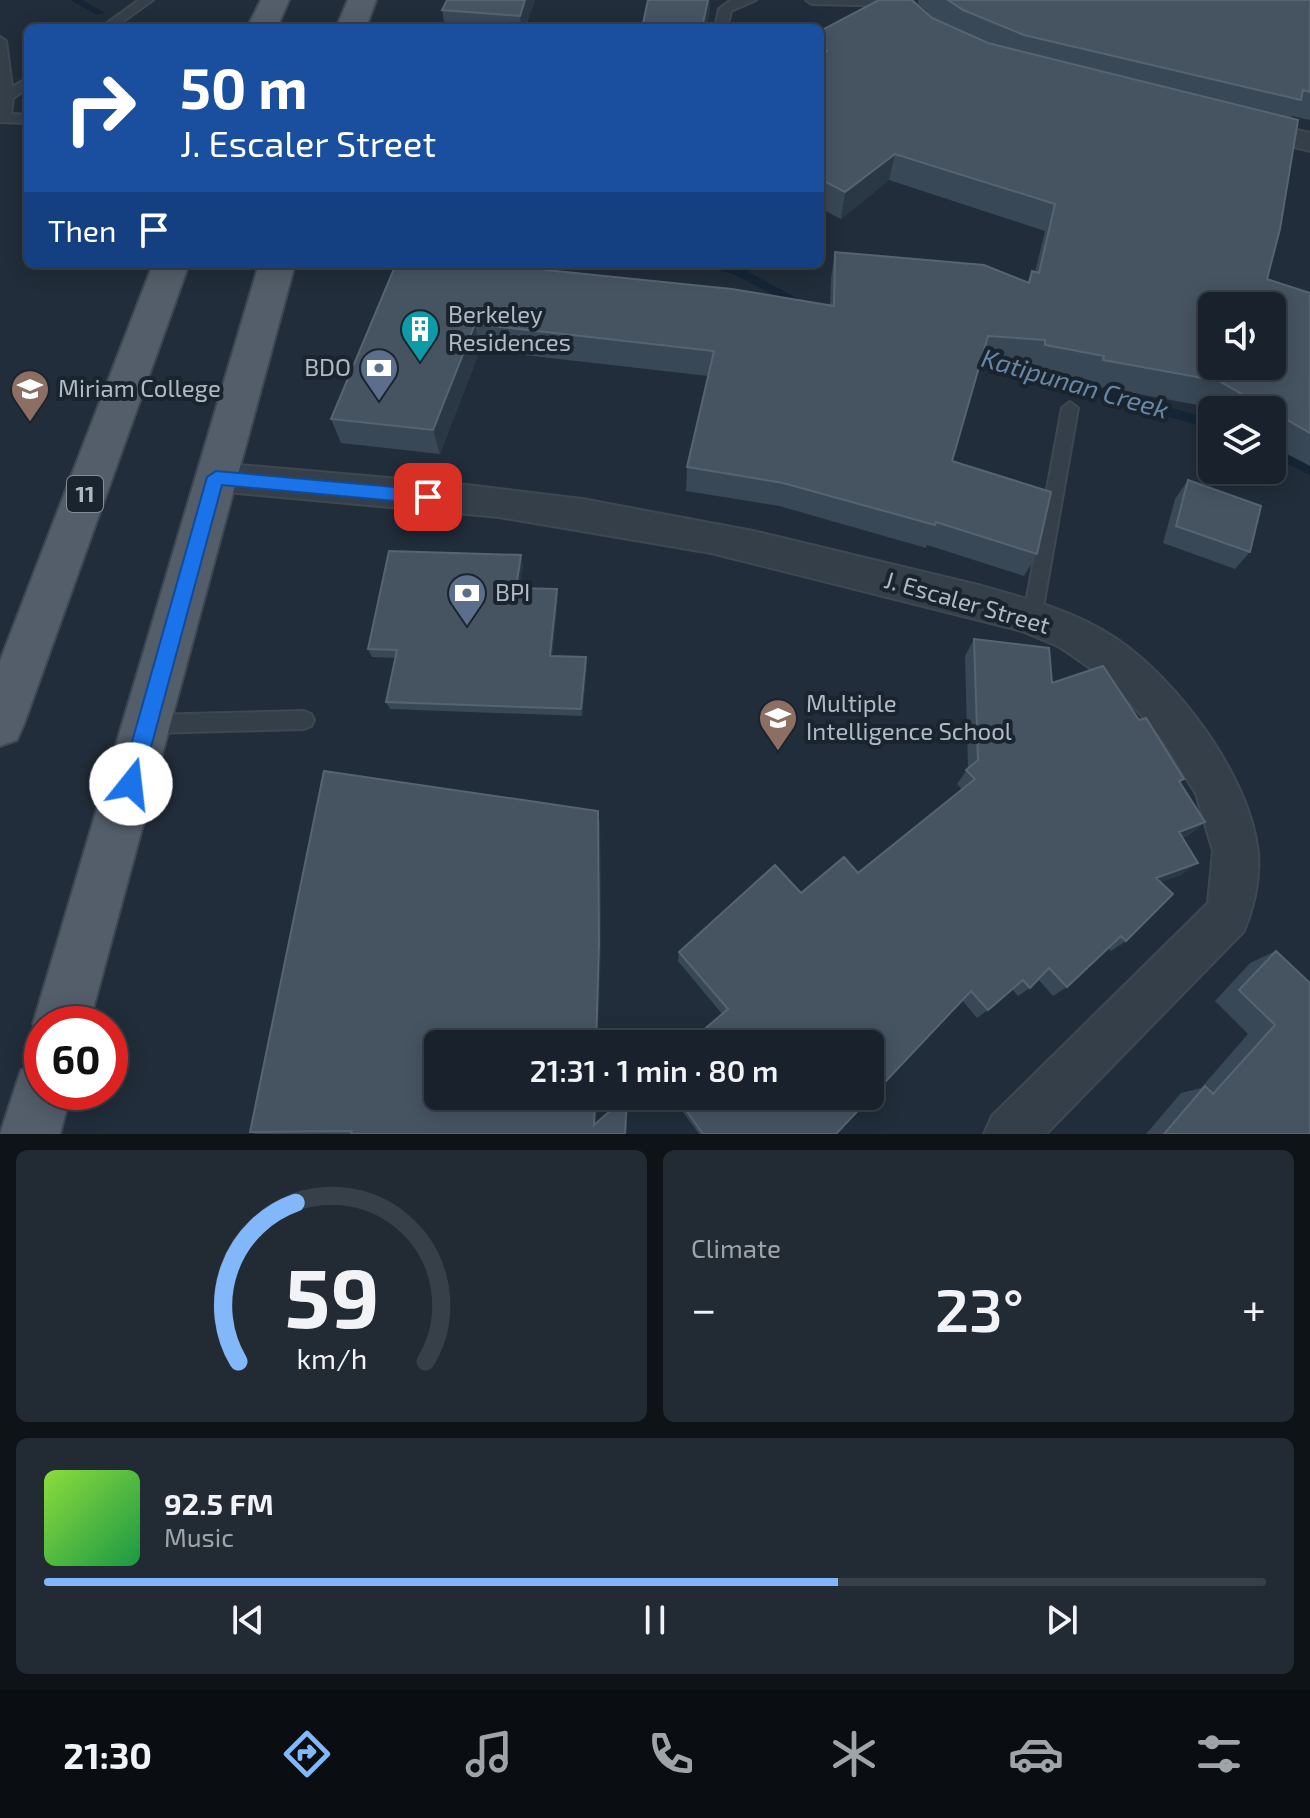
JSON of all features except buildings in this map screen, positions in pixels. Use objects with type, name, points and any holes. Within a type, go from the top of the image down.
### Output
[{"type":"main road","points":[[264,24],[275,0]]},
{"type":"main road","points":[[353,24],[362,0]]},
{"type":"main road","name":"11","points":[[0,724],[170,268]]},
{"type":"main road","points":[[66,1006],[276,268]]},
{"type":"main road","points":[[30,1134],[37,1110]]},
{"type":"street","points":[[1217,119],[1310,142]]},
{"type":"street","name":"J. Escaler Street","points":[[216,477],[539,508],[776,551],[967,598],[1074,635],[1110,657],[1174,718],[1218,796],[1234,844],[1236,880],[1228,915],[1010,1134]]},
{"type":"lane","points":[[112,24],[147,0]]},
{"type":"lane","points":[[722,24],[725,9],[738,1],[750,0]]},
{"type":"lane","points":[[812,0],[903,7]]},
{"type":"lane","points":[[0,41],[7,96],[2,118],[24,119]]},
{"type":"lane","points":[[7,96],[24,85]]},
{"type":"lane","points":[[1032,619],[1070,408]]},
{"type":"lane","points":[[148,724],[304,720]]},
{"type":"waterway","name":"Katipunan Creek","points":[[75,0],[100,13]]},
{"type":"waterway","name":"Katipunan Creek","points":[[726,268],[805,306]]},
{"type":"waterway","name":"Katipunan Creek","points":[[970,357],[1198,420]]},
{"type":"waterway","name":"Katipunan Creek","points":[[1286,457],[1310,470]]},
{"type":"place","name":"Berkeley Residences","points":[[420,363]]},
{"type":"place","name":"BDO","points":[[379,402]]},
{"type":"place","name":"Miriam College","points":[[30,423]]},
{"type":"place","name":"BPI","points":[[467,627]]},
{"type":"place","name":"Multiple Intelligence School","points":[[778,752]]},
{"type":"route","points":[[131,784],[216,477],[428,497]]}]
